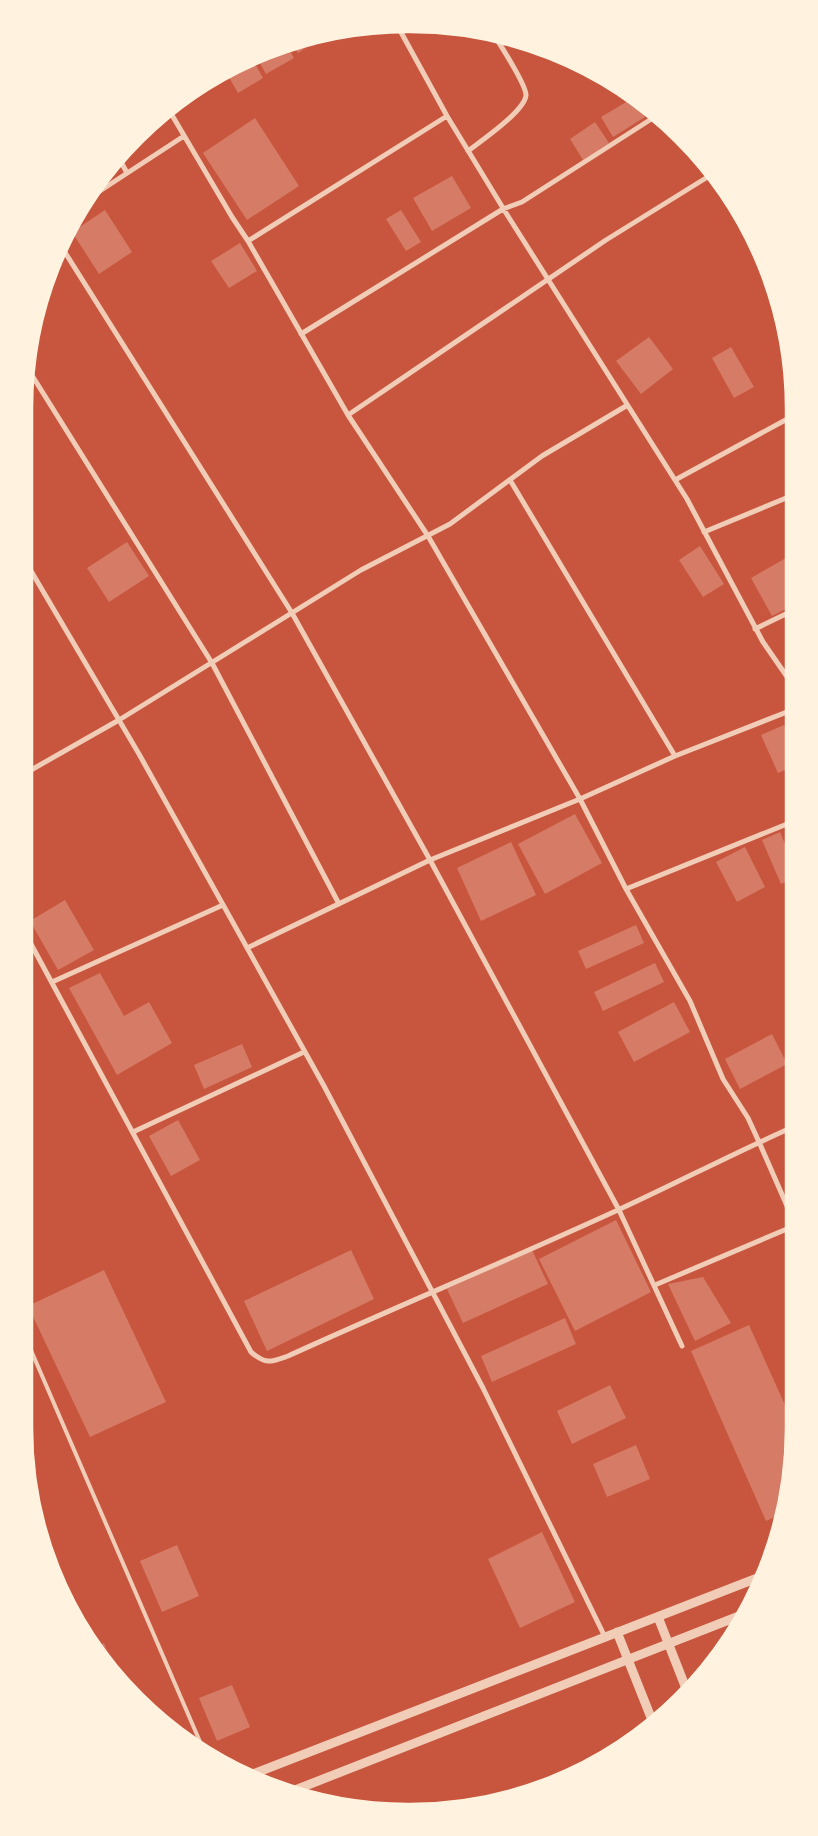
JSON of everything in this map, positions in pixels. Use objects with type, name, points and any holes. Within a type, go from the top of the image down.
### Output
[{"type":"street","points":[[401,32],[447,116],[503,209],[626,406],[675,480],[755,629],[786,675]]},
{"type":"street","points":[[468,151],[515,113],[524,101],[526,94],[499,44]]},
{"type":"street","points":[[173,116],[248,241],[348,415],[428,536],[580,799],[626,889],[690,1001],[723,1078],[748,1118],[786,1205]]},
{"type":"street","points":[[248,241],[447,116]]},
{"type":"street","points":[[300,334],[503,209],[522,202],[650,120]]},
{"type":"street","points":[[104,188],[184,136]]},
{"type":"street","points":[[123,165],[128,173]]},
{"type":"street","points":[[348,415],[606,240],[707,178]]},
{"type":"street","points":[[66,253],[292,613],[430,860],[619,1210],[682,1346]]},
{"type":"street","points":[[34,378],[212,663],[339,904]]},
{"type":"street","points":[[32,770],[120,720],[361,570],[450,524],[542,456],[626,406]]},
{"type":"street","points":[[675,480],[786,420]]},
{"type":"street","points":[[510,480],[675,756]]},
{"type":"street","points":[[704,532],[786,498]]},
{"type":"street","points":[[32,572],[120,720],[304,1052],[483,1388],[605,1637]]},
{"type":"street","points":[[755,629],[786,614]]},
{"type":"street","points":[[247,948],[430,860],[580,799],[675,756],[786,712]]},
{"type":"street","points":[[626,889],[786,824]]},
{"type":"street","points":[[52,982],[223,905]]},
{"type":"street","points":[[32,946],[251,1352],[261,1360],[270,1362],[288,1356],[619,1210],[786,1130]]},
{"type":"street","points":[[134,1132],[304,1052]]},
{"type":"street","points":[[654,1285],[786,1227]]},
{"type":"street","points":[[258,1772],[753,1580]]},
{"type":"street","points":[[658,1617],[684,1684]]},
{"type":"street","points":[[301,1788],[733,1618]]},
{"type":"street","points":[[618,1632],[650,1716]]},
{"type":"lane","points":[[32,1353],[199,1739]]},
{"type":"building","points":[[308,46],[298,53],[296,50]]},
{"type":"building","points":[[290,51],[294,58],[266,74],[260,63]]},
{"type":"building","points":[[256,65],[263,78],[238,93],[230,78]]},
{"type":"building","points":[[626,102],[645,117],[613,137],[601,117]]},
{"type":"building","points":[[255,118],[299,186],[247,220],[203,153]]},
{"type":"building","points":[[595,122],[609,143],[583,160],[570,139]]},
{"type":"building","points":[[452,176],[471,208],[432,231],[413,198]]},
{"type":"building","points":[[105,210],[132,252],[99,274],[74,236],[80,227]]},
{"type":"building","points":[[401,210],[421,242],[406,251],[386,219]]},
{"type":"building","points":[[240,243],[257,271],[229,288],[211,261]]},
{"type":"building","points":[[649,337],[673,369],[641,394],[616,361]]},
{"type":"building","points":[[731,347],[754,387],[734,398],[712,358]]},
{"type":"building","points":[[127,542],[149,576],[109,602],[87,568]]},
{"type":"building","points":[[700,546],[724,584],[703,597],[679,560]]},
{"type":"building","points":[[786,558],[786,609],[772,616],[751,578]]},
{"type":"building","points":[[784,725],[786,730],[786,770],[778,773],[761,735]]},
{"type":"building","points":[[575,814],[602,863],[545,894],[518,844]]},
{"type":"building","points":[[780,832],[786,846],[786,882],[781,884],[762,840]]},
{"type":"building","points":[[511,842],[536,895],[481,921],[457,868]]},
{"type":"building","points":[[745,847],[765,887],[737,902],[716,862]]},
{"type":"building","points":[[65,900],[94,950],[58,970],[32,924],[32,920]]},
{"type":"building","points":[[636,925],[644,943],[586,969],[578,951]]},
{"type":"building","points":[[655,963],[664,982],[603,1011],[594,992]]},
{"type":"building","points":[[100,973],[124,1016],[149,1002],[172,1043],[117,1075],[69,988]]},
{"type":"building","points":[[674,1002],[690,1032],[634,1062],[618,1032]]},
{"type":"building","points":[[772,1034],[786,1065],[740,1089],[725,1059]]},
{"type":"building","points":[[242,1044],[252,1067],[204,1089],[194,1065]]},
{"type":"building","points":[[178,1120],[200,1160],[171,1176],[149,1136]]},
{"type":"building","points":[[616,1220],[651,1292],[575,1331],[539,1259]]},
{"type":"building","points":[[351,1250],[374,1299],[267,1351],[244,1301]]},
{"type":"building","points":[[532,1250],[548,1284],[463,1323],[447,1289]]},
{"type":"building","points":[[104,1270],[166,1402],[90,1437],[32,1314],[32,1304]]},
{"type":"building","points":[[703,1277],[731,1323],[695,1341],[668,1284]]},
{"type":"building","points":[[565,1318],[576,1344],[492,1382],[481,1356]]},
{"type":"building","points":[[749,1325],[786,1407],[785,1452],[774,1517],[766,1521],[691,1351]]},
{"type":"building","points":[[610,1385],[626,1418],[572,1444],[557,1411]]},
{"type":"building","points":[[636,1445],[650,1479],[607,1497],[593,1464]]},
{"type":"building","points":[[542,1532],[575,1602],[520,1628],[488,1559]]},
{"type":"building","points":[[177,1545],[199,1596],[162,1612],[140,1561]]},
{"type":"building","points":[[232,1685],[250,1727],[217,1741],[199,1698]]}]
